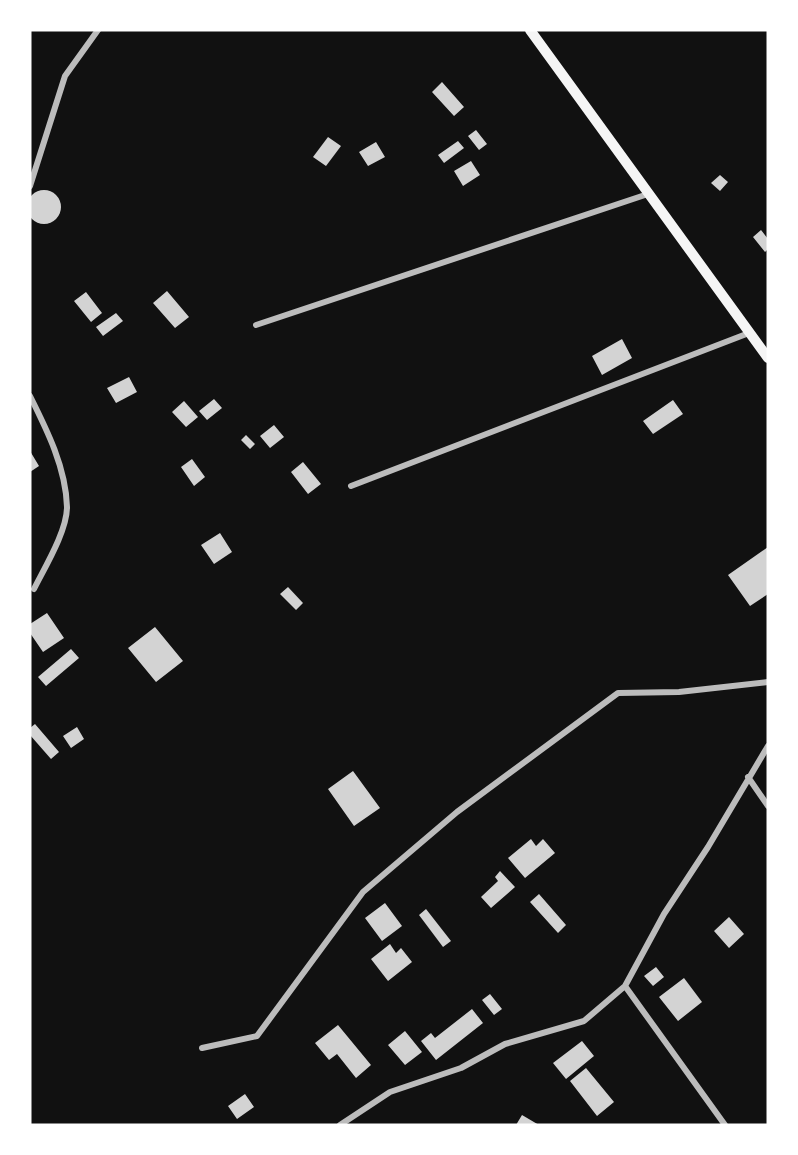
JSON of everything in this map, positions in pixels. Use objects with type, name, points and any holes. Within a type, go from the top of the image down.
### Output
[{"type":"main road","points":[[530,30],[768,358]]},
{"type":"street","points":[[30,186],[65,76],[98,30]]},
{"type":"street","points":[[256,325],[648,194]]},
{"type":"street","points":[[351,486],[749,333]]},
{"type":"street","points":[[30,396],[54,450],[67,508],[54,548],[34,589]]},
{"type":"street","points":[[202,1048],[256,1036],[363,892],[458,813],[618,693],[679,692],[768,682]]},
{"type":"street","points":[[340,1125],[390,1092],[461,1068],[505,1044],[584,1021],[625,986],[664,914],[708,847],[768,746]]},
{"type":"street","points":[[748,777],[768,806]]},
{"type":"street","points":[[625,986],[725,1125]]},
{"type":"building","points":[[442,82],[464,107],[454,116],[432,92]]},
{"type":"building","points":[[476,130],[487,144],[479,150],[468,136]]},
{"type":"building","points":[[328,137],[341,146],[326,166],[313,157]]},
{"type":"building","points":[[458,141],[464,148],[444,163],[438,155]]},
{"type":"building","points":[[376,142],[385,157],[368,166],[359,152]]},
{"type":"building","points":[[471,161],[480,175],[463,186],[454,171]]},
{"type":"building","points":[[720,175],[728,182],[720,191],[711,183]]},
{"type":"building","points":[[44,190],[56,195],[61,207],[56,219],[44,224],[32,219],[27,207],[32,195]]},
{"type":"building","points":[[761,230],[768,239],[768,249],[765,252],[753,237]]},
{"type":"building","points":[[167,291],[189,317],[175,328],[153,303]]},
{"type":"building","points":[[86,292],[102,313],[91,322],[74,301]]},
{"type":"building","points":[[116,313],[123,321],[103,336],[96,327]]},
{"type":"building","points":[[622,339],[632,358],[602,375],[592,356]]},
{"type":"building","points":[[129,377],[137,392],[116,403],[107,388]]},
{"type":"building","points":[[214,399],[222,408],[207,420],[199,411]]},
{"type":"building","points":[[673,400],[683,414],[653,434],[643,421]]},
{"type":"building","points":[[184,401],[198,417],[186,427],[172,412]]},
{"type":"building","points":[[274,425],[284,437],[270,448],[260,436]]},
{"type":"building","points":[[246,435],[255,444],[250,449],[241,440]]},
{"type":"building","points":[[30,451],[39,466],[30,472]]},
{"type":"building","points":[[192,459],[205,477],[194,486],[181,467]]},
{"type":"building","points":[[303,462],[321,484],[308,494],[291,472]]},
{"type":"building","points":[[220,533],[232,552],[214,564],[201,545]]},
{"type":"building","points":[[768,547],[768,594],[750,606],[728,575]]},
{"type":"building","points":[[288,587],[303,603],[296,610],[280,594]]},
{"type":"building","points":[[47,613],[64,638],[43,652],[30,633],[30,624]]},
{"type":"building","points":[[155,627],[183,661],[156,682],[128,648]]},
{"type":"building","points":[[71,649],[79,658],[46,686],[38,677]]},
{"type":"building","points":[[35,724],[59,752],[51,759],[30,735],[30,728]]},
{"type":"building","points":[[77,727],[84,739],[71,748],[63,736]]},
{"type":"building","points":[[353,771],[380,808],[354,826],[328,789]]},
{"type":"building","points":[[531,839],[536,846],[543,839],[555,853],[525,878],[508,858]]},
{"type":"building","points":[[500,871],[515,887],[491,908],[481,897],[498,881],[495,877]]},
{"type":"building","points":[[539,894],[566,925],[558,933],[530,902]]},
{"type":"building","points":[[385,903],[402,926],[382,941],[365,918]]},
{"type":"building","points":[[426,909],[451,941],[443,947],[419,915]]},
{"type":"building","points":[[729,917],[744,934],[729,948],[714,931]]},
{"type":"building","points":[[390,944],[396,953],[401,948],[412,962],[388,981],[371,959]]},
{"type":"building","points":[[656,967],[664,977],[653,986],[644,976]]},
{"type":"building","points":[[684,978],[702,1002],[678,1021],[659,997]]},
{"type":"building","points":[[490,994],[502,1009],[494,1015],[482,1000]]},
{"type":"building","points":[[472,1009],[483,1023],[436,1060],[421,1041],[431,1033],[435,1038]]},
{"type":"building","points":[[338,1025],[371,1065],[356,1078],[337,1054],[329,1060],[315,1043]]},
{"type":"building","points":[[405,1031],[422,1052],[405,1065],[388,1045]]},
{"type":"building","points":[[582,1041],[594,1056],[566,1079],[553,1063]]},
{"type":"building","points":[[586,1068],[614,1102],[597,1116],[570,1081]]},
{"type":"building","points":[[245,1094],[254,1107],[237,1119],[228,1106]]},
{"type":"building","points":[[522,1115],[539,1125],[516,1125]]}]
